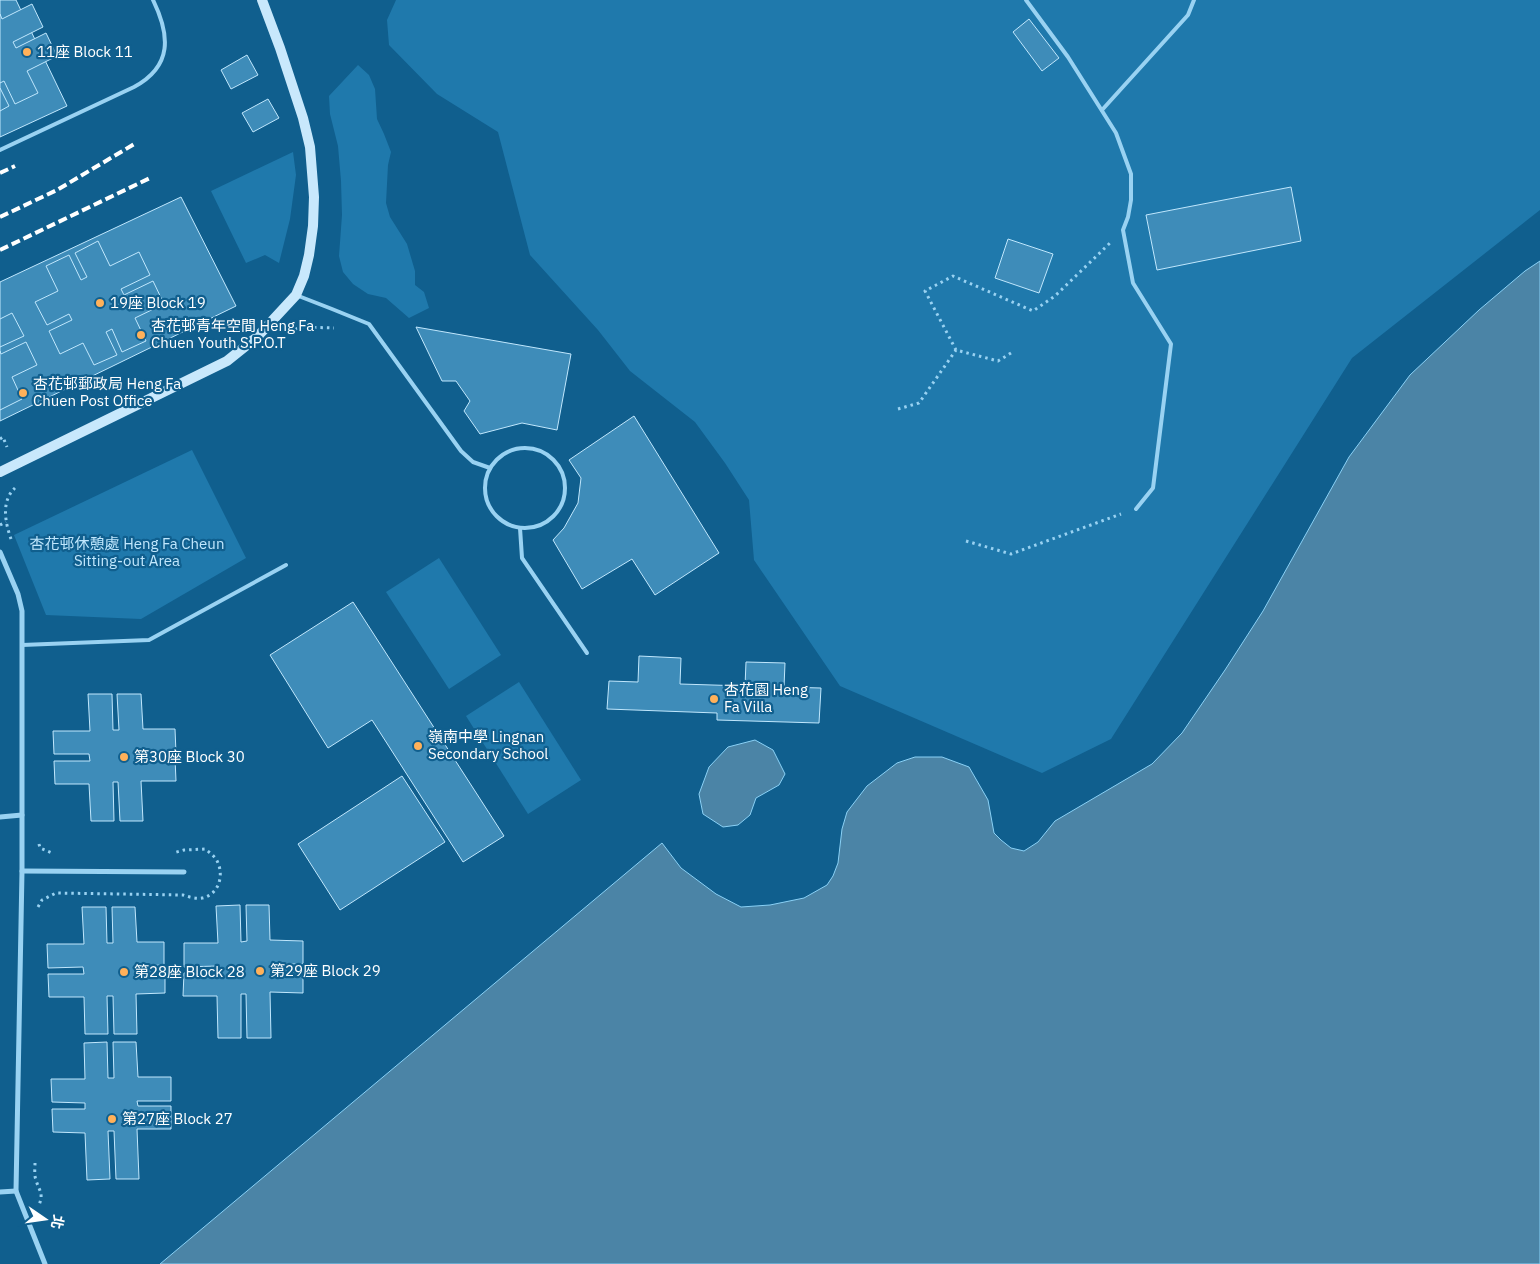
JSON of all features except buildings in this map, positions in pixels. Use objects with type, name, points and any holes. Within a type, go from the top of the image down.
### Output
[{"type":"street","points":[[0,472],[227,361],[257,337],[296,295],[304,276],[309,255],[314,197],[312,163],[304,118],[262,0]]},
{"type":"street","points":[[0,552],[18,594],[22,611],[22,871],[16,1191],[45,1264]]},
{"type":"street","points":[[0,817],[22,815]]},
{"type":"street","points":[[22,871],[184,872]]},
{"type":"street","points":[[0,1192],[16,1191]]},
{"type":"lane","points":[[0,150],[134,87],[150,76],[162,60],[166,37],[153,0]]},
{"type":"lane","points":[[1026,0],[1068,57],[1116,133],[1130,174],[1131,200],[1128,218],[1123,230],[1132,283],[1171,344],[1153,488],[1136,509]]},
{"type":"lane","points":[[1102,110],[1188,15],[1194,0]]},
{"type":"lane","points":[[296,295],[369,324],[461,451],[473,462],[490,468]]},
{"type":"lane","points":[[523,448],[536,450],[548,456],[557,465],[564,477],[565,490],[562,503],[555,514],[545,523],[533,528],[520,528],[507,524],[497,517],[489,506],[485,494],[490,468],[498,458],[510,451],[523,448]]},
{"type":"lane","points":[[520,528],[522,558],[587,653]]},
{"type":"lane","points":[[22,645],[149,640],[286,565]]},
{"type":"path","points":[[1010,353],[998,361],[956,350],[926,291],[953,276],[1033,311],[1055,296],[1123,230]]},
{"type":"path","points":[[282,335],[300,327],[335,328]]},
{"type":"path","points":[[898,410],[919,403],[956,350]]},
{"type":"path","points":[[13,543],[6,522],[5,511],[7,500],[12,490],[17,487]]},
{"type":"path","points":[[966,541],[1011,554],[1136,509]]},
{"type":"path","points":[[0,526],[6,522]]},
{"type":"path","points":[[38,842],[40,848],[55,854]]},
{"type":"path","points":[[37,910],[42,900],[56,893],[183,895]]},
{"type":"path","points":[[26,1217],[38,1208],[42,1198],[36,1179],[36,1160]]},
{"type":"green space","points":[[396,0],[1540,0],[1540,210],[1352,358],[1111,739],[1042,773],[840,686],[754,560],[749,500],[725,463],[695,422],[630,371],[598,330],[530,255],[498,132],[437,94],[389,45],[387,20]]},
{"type":"green space","points":[[358,65],[369,75],[375,89],[377,119],[391,152],[388,165],[386,203],[390,217],[407,244],[415,271],[415,285],[424,292],[429,308],[409,318],[386,298],[368,294],[353,284],[343,272],[339,256],[342,215],[341,181],[338,146],[330,114],[329,96]]},
{"type":"green space","points":[[293,152],[296,175],[290,219],[279,263],[265,255],[246,263],[211,191]]},
{"type":"green space","name":"杏花邨休憩處 Heng Fa Cheun Sitting-out Area","points":[[192,450],[246,558],[141,619],[46,615],[14,535]]},
{"type":"green space","points":[[439,558],[501,655],[449,689],[386,592]]},
{"type":"green space","points":[[519,682],[581,780],[528,814],[466,716]]},
{"type":"shaded area","points":[[1540,261],[1540,1264],[160,1264],[662,843],[681,868],[716,894],[741,907],[770,905],[804,898],[827,885],[838,863],[842,829],[847,812],[867,786],[897,763],[915,757],[942,757],[969,767],[988,800],[994,833],[1011,848],[1024,851],[1038,842],[1055,821],[1152,764],[1182,733],[1225,670],[1263,611],[1349,457],[1410,375],[1479,310],[1525,271]]},
{"type":"shaded area","points":[[755,740],[773,750],[785,774],[779,785],[756,798],[750,815],[738,825],[723,827],[703,814],[699,794],[709,767],[728,747]]},
{"type":"railway","points":[[0,217],[57,190],[136,143]]},
{"type":"railway","points":[[0,173],[15,166]]},
{"type":"railway","points":[[0,250],[150,178]]},
{"type":"place","name":"11座 Block 11","points":[[27,52]]},
{"type":"place","name":"19座 Block 19","points":[[100,303]]},
{"type":"place","name":"杏花邨青年空間 Heng Fa Chuen Youth S.P.O.T","points":[[141,335]]},
{"type":"place","name":"杏花邨郵政局 Heng Fa Chuen Post Office","points":[[23,393]]},
{"type":"place","name":"杏花園 Heng Fa Villa","points":[[714,699]]},
{"type":"place","name":"嶺南中學 Lingnan Secondary School","points":[[418,746]]},
{"type":"place","name":"第30座 Block 30","points":[[124,757]]},
{"type":"place","name":"第29座 Block 29","points":[[260,971]]},
{"type":"place","name":"第28座 Block 28","points":[[124,972]]},
{"type":"place","name":"第27座 Block 27","points":[[112,1119]]}]
